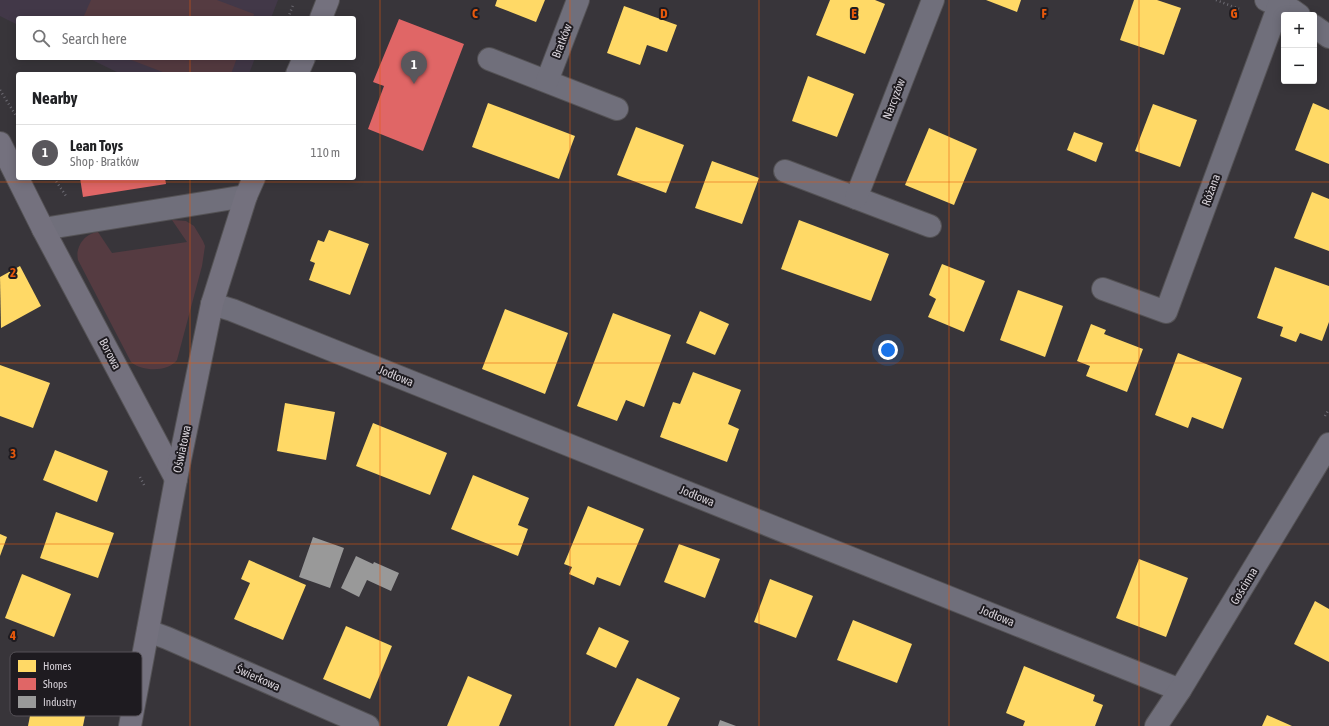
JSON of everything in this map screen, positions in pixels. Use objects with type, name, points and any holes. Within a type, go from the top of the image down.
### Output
[{"type":"street","points":[[322,16],[328,0]]},
{"type":"street","name":"Bratków","points":[[547,81],[578,0]]},
{"type":"street","name":"Narcyzów","points":[[856,198],[932,0]]},
{"type":"street","name":"Różana","points":[[1103,289],[1166,312],[1286,6]]},
{"type":"street","points":[[1317,28],[1329,37]]},
{"type":"street","points":[[489,59],[617,109]]},
{"type":"street","points":[[299,72],[303,60]]},
{"type":"street","name":"Borowa","points":[[0,143],[16,175]]},
{"type":"street","points":[[785,171],[930,226]]},
{"type":"street","name":"Borowa","points":[[18,180],[176,479]]},
{"type":"street","points":[[43,229],[250,187]]},
{"type":"street","name":"Oświatowa","points":[[142,663],[176,479],[212,304],[250,187]]},
{"type":"street","name":"Jodłowa","points":[[212,304],[240,313],[1180,690]]},
{"type":"street","name":"Gościnna","points":[[1156,726],[1180,690],[1329,444]]},
{"type":"street","name":"Świerkowa","points":[[148,631],[368,726]]},
{"type":"street","name":"Oświatowa","points":[[130,726],[132,716]]},
{"type":"path","points":[[289,16],[296,0]]},
{"type":"path","points":[[0,90],[16,116]]},
{"type":"shaded area","points":[[0,0],[278,0],[272,16],[16,16],[16,24],[0,16]]},
{"type":"shaded area","points":[[91,0],[217,0],[254,14],[254,16],[84,16]]},
{"type":"shaded area","points":[[92,60],[254,60],[250,72],[117,72]]},
{"type":"shaded area","points":[[131,60],[236,60],[232,72],[163,72]]},
{"type":"shaded area","points":[[172,220],[186,221],[194,226],[205,246],[202,266],[177,360],[168,367],[162,369],[142,368],[131,362],[78,260],[78,250],[85,238],[98,232],[112,253],[187,242]]},
{"type":"building: Homes","points":[[497,0],[545,0],[536,22],[495,6]]},
{"type":"building: Homes","points":[[830,0],[875,0],[885,4],[865,54],[816,35]]},
{"type":"building: Homes","points":[[986,0],[1021,0],[1017,12]]},
{"type":"building: Homes","points":[[1134,0],[1157,0],[1181,8],[1164,55],[1120,40]]},
{"type":"building: Homes","points":[[624,6],[677,25],[667,52],[647,45],[640,65],[607,53]]},
{"type":"building: Homes","points":[[808,76],[854,94],[837,137],[792,121]]},
{"type":"building: Homes","points":[[488,103],[575,136],[559,179],[472,147]]},
{"type":"building: Homes","points":[[1313,103],[1329,110],[1329,164],[1295,150]]},
{"type":"building: Homes","points":[[1153,104],[1197,120],[1180,167],[1135,151]]},
{"type":"building: Homes","points":[[636,127],[684,145],[666,193],[617,175]]},
{"type":"building: Homes","points":[[929,128],[977,149],[954,205],[905,185]]},
{"type":"building: Homes","points":[[1074,132],[1103,143],[1096,162],[1067,150]]},
{"type":"building: Homes","points":[[712,161],[759,178],[742,224],[695,208]]},
{"type":"building: Homes","points":[[1312,192],[1329,199],[1329,251],[1294,238]]},
{"type":"building: Homes","points":[[799,220],[889,254],[871,301],[781,269]]},
{"type":"building: Homes","points":[[329,230],[369,244],[350,295],[309,280],[315,263],[310,261],[318,240],[324,242]]},
{"type":"building: Homes","points":[[942,264],[985,281],[964,332],[928,317],[936,299],[929,295]]},
{"type":"building: Homes","points":[[20,266],[41,306],[1,328],[0,277]]},
{"type":"building: Homes","points":[[1275,267],[1329,286],[1329,322],[1322,341],[1300,333],[1296,342],[1280,336],[1283,327],[1257,318]]},
{"type":"building: Homes","points":[[1018,290],[1063,306],[1045,357],[1000,340]]},
{"type":"building: Homes","points":[[505,309],[568,333],[545,394],[482,369]]},
{"type":"building: Homes","points":[[700,311],[729,324],[715,355],[686,343]]},
{"type":"building: Homes","points":[[613,313],[671,335],[644,407],[626,400],[617,421],[577,406]]},
{"type":"building: Homes","points":[[1091,324],[1106,330],[1104,334],[1143,349],[1127,392],[1086,376],[1090,366],[1077,361]]},
{"type":"building: Homes","points":[[1178,353],[1242,378],[1223,429],[1192,417],[1188,428],[1155,415]]},
{"type":"building: Homes","points":[[0,365],[50,383],[33,428],[0,416]]},
{"type":"building: Homes","points":[[693,372],[741,390],[728,424],[739,429],[727,462],[660,437],[673,402],[680,404]]},
{"type":"building: Homes","points":[[285,403],[335,412],[326,460],[277,451]]},
{"type":"building: Homes","points":[[373,423],[447,453],[430,495],[356,466]]},
{"type":"building: Homes","points":[[55,450],[108,471],[97,502],[43,480]]},
{"type":"building: Homes","points":[[473,475],[529,498],[518,525],[528,529],[518,556],[451,529]]},
{"type":"building: Homes","points":[[588,506],[644,529],[620,586],[597,577],[594,585],[569,574],[572,567],[564,564]]},
{"type":"building: Homes","points":[[56,512],[114,533],[98,578],[40,558]]},
{"type":"building: Homes","points":[[0,534],[7,537],[0,556]]},
{"type":"building: Homes","points":[[679,544],[720,559],[705,598],[664,582]]},
{"type":"building: Homes","points":[[1139,559],[1188,578],[1166,637],[1116,618]]},
{"type":"building: Homes","points":[[249,560],[306,585],[283,640],[234,619],[250,583],[241,579]]},
{"type":"building: Homes","points":[[22,574],[71,594],[54,637],[5,618]]},
{"type":"building: Homes","points":[[770,579],[813,596],[796,638],[754,622]]},
{"type":"building: Homes","points":[[1315,601],[1329,609],[1329,662],[1294,644]]},
{"type":"building: Homes","points":[[853,620],[912,644],[897,683],[837,660]]},
{"type":"building: Homes","points":[[346,626],[392,646],[370,699],[323,679]]},
{"type":"building: Homes","points":[[599,627],[629,641],[616,668],[586,654]]},
{"type":"building: Homes","points":[[1024,666],[1095,695],[1093,701],[1103,705],[1095,726],[1023,726],[1025,721],[1006,713]]},
{"type":"building: Homes","points":[[468,676],[512,695],[499,726],[447,726]]},
{"type":"building: Homes","points":[[637,678],[680,698],[667,726],[614,726]]},
{"type":"building: Homes","points":[[1267,715],[1292,726],[1262,726]]},
{"type":"building: Homes","points":[[30,716],[85,716],[83,726],[28,726]]},
{"type":"building: Shops","points":[[399,19],[464,44],[423,151],[368,129],[384,86],[373,82]]},
{"type":"building: Shops","points":[[80,180],[165,180],[166,184],[83,197]]},
{"type":"building: Industry","points":[[313,537],[344,548],[330,588],[299,577]]},
{"type":"building: Industry","points":[[356,556],[399,573],[391,591],[367,580],[359,597],[341,588]]},
{"type":"building: Industry","points":[[720,720],[736,726],[718,726]]},
{"type":"place","name":"Lean Toys","points":[[414,84]]}]
